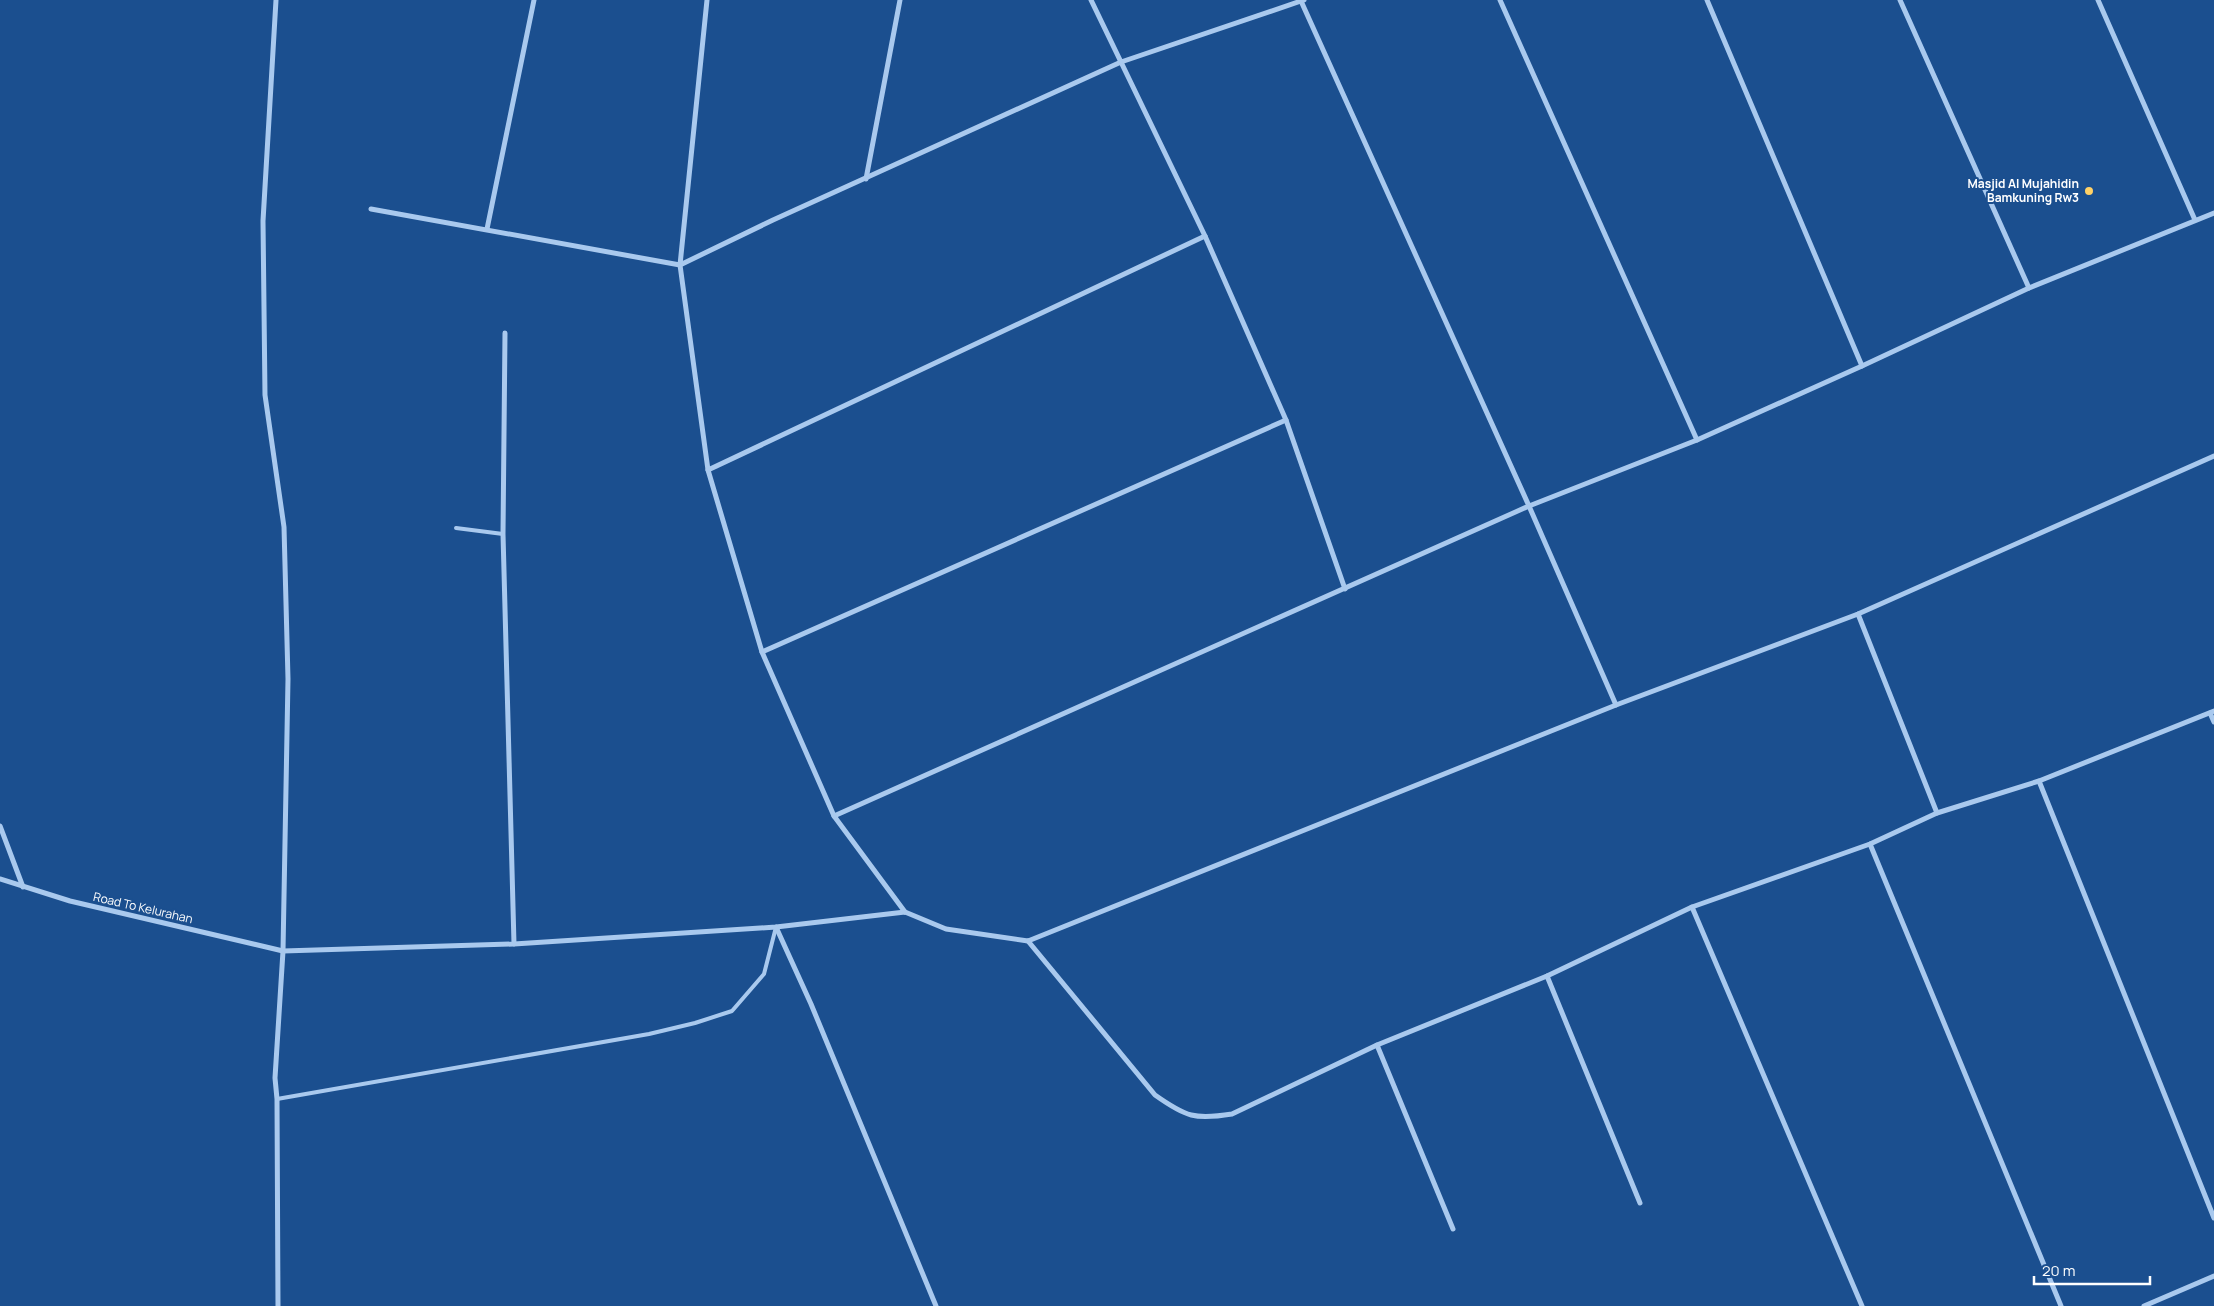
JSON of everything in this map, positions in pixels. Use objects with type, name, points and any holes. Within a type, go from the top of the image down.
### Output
[{"type":"street","points":[[276,0],[263,221],[265,395],[284,527],[288,669],[283,951],[275,1078],[277,1099],[278,1306]]},
{"type":"street","points":[[487,229],[534,0]]},
{"type":"street","points":[[707,0],[680,265],[708,470],[762,652],[834,816],[905,912],[946,929],[1028,941],[1616,705],[1858,614],[2214,456]]},
{"type":"street","points":[[866,179],[900,0]]},
{"type":"street","points":[[1091,0],[1205,236],[1286,420],[1344,589]]},
{"type":"street","points":[[1500,0],[1697,440]]},
{"type":"street","points":[[1707,0],[1862,366]]},
{"type":"street","points":[[1900,0],[2029,288]]},
{"type":"street","points":[[2098,0],[2195,220]]},
{"type":"street","points":[[370,209],[680,265],[773,220],[1121,62],[1302,1],[1529,506],[1616,705]]},
{"type":"street","points":[[834,816],[1529,506],[1697,440],[2029,288],[2214,213]]},
{"type":"street","points":[[708,470],[1205,236]]},
{"type":"street","points":[[505,333],[503,534],[514,944]]},
{"type":"street","points":[[762,652],[1286,420]]},
{"type":"street","points":[[1858,614],[1937,813]]},
{"type":"street","points":[[1028,941],[1155,1095],[1179,1112],[1208,1118],[1232,1114],[1377,1045],[1548,976],[1692,907],[1870,844],[1937,813],[2039,781],[2212,712],[2214,722]]},
{"type":"street","points":[[2039,781],[2214,1218]]},
{"type":"street","points":[[0,826],[23,887]]},
{"type":"street","points":[[1870,844],[2062,1306]]},
{"type":"street","name":"Road To Kelurahan","points":[[0,879],[70,901],[283,951],[514,944],[776,927],[905,912]]},
{"type":"street","points":[[1692,907],[1862,1306]]},
{"type":"street","points":[[776,927],[811,1004],[936,1306]]},
{"type":"street","points":[[1548,976],[1640,1203]]},
{"type":"street","points":[[1377,1045],[1452,1229]]},
{"type":"street","points":[[2144,1306],[2214,1276]]},
{"type":"lane","points":[[456,528],[503,534]]},
{"type":"lane","points":[[277,1099],[649,1034],[695,1023],[732,1010],[764,974],[776,927]]},
{"type":"place","name":"Masjid Al Mujahidin Bamkuning Rw3","points":[[2089,191]]}]
